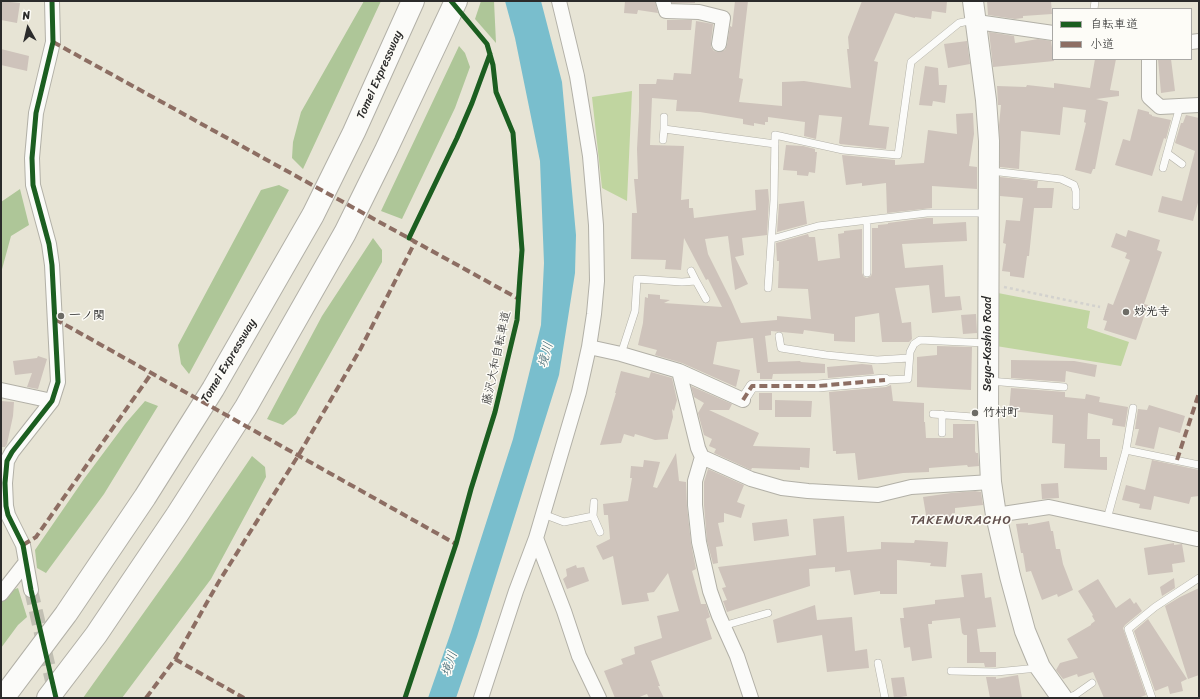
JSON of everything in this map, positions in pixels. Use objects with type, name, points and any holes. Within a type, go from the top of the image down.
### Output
[{"type":"highway","name":"Tomei Expressway","points":[[3,698],[75,601],[145,497],[213,388],[313,215],[354,132],[414,1]]},
{"type":"highway","points":[[48,698],[96,635],[177,515],[246,407],[345,233],[456,1]]},
{"type":"main road","name":"Seya-Kashio Road","points":[[975,14],[986,100],[989,141],[988,418],[991,482],[996,515],[1010,576],[1025,631],[1040,667],[1062,698]]},
{"type":"street","points":[[31,590],[23,545],[8,515],[5,483],[7,461],[12,452],[52,402],[58,382],[52,265],[49,244],[33,185],[32,158],[36,113],[53,42],[52,1]]},
{"type":"street","points":[[481,698],[516,591],[536,538],[579,392],[589,347],[594,314],[597,281],[596,225],[590,156],[578,84],[559,1]]},
{"type":"street","points":[[663,1],[666,11],[699,12],[723,18],[719,44]]},
{"type":"street","points":[[975,14],[1052,33]]},
{"type":"street","points":[[1149,60],[1149,98],[1160,107],[1199,105]]},
{"type":"street","points":[[589,347],[621,354],[679,371],[743,400],[752,386],[818,386],[885,380]]},
{"type":"street","points":[[679,371],[698,448],[702,457],[695,481],[695,505],[699,542],[710,591],[723,626],[737,656],[751,698]]},
{"type":"street","points":[[1,390],[52,402]]},
{"type":"street","points":[[702,457],[751,479],[782,488],[808,491],[878,495],[911,486],[991,482]]},
{"type":"street","points":[[996,515],[1049,507],[1197,539]]},
{"type":"street","points":[[536,538],[564,611],[579,656],[599,698]]},
{"type":"street","points":[[1,594],[26,562]]},
{"type":"lane","points":[[768,288],[772,239],[775,135],[843,150],[898,155],[911,62],[959,23],[975,14]]},
{"type":"lane","points":[[1163,168],[1180,106]]},
{"type":"lane","points":[[663,140],[664,117]]},
{"type":"lane","points":[[664,129],[774,144]]},
{"type":"lane","points":[[1167,153],[1182,164]]},
{"type":"lane","points":[[989,171],[1061,179],[1074,185],[1076,191],[1076,206]]},
{"type":"lane","points":[[772,239],[818,226],[927,213],[988,213]]},
{"type":"lane","points":[[867,221],[867,273]]},
{"type":"lane","points":[[691,271],[706,299]]},
{"type":"lane","points":[[621,354],[635,311],[637,279],[682,282],[696,281]]},
{"type":"lane","points":[[779,336],[781,348],[826,355],[877,360],[909,358]]},
{"type":"lane","points":[[885,380],[908,379],[910,352],[914,344],[920,340],[989,343]]},
{"type":"lane","points":[[989,381],[1064,387]]},
{"type":"lane","points":[[1107,519],[1126,450],[1133,408]]},
{"type":"lane","points":[[933,414],[988,418]]},
{"type":"lane","points":[[942,414],[942,433]]},
{"type":"lane","points":[[1126,450],[1199,465]]},
{"type":"lane","points":[[594,502],[593,516],[600,532]]},
{"type":"lane","points":[[543,514],[564,522],[593,516]]},
{"type":"lane","points":[[1152,698],[1128,629],[1155,607],[1199,578]]},
{"type":"lane","points":[[723,626],[768,612]]},
{"type":"lane","points":[[878,663],[885,698]]},
{"type":"lane","points":[[951,671],[996,672],[1040,667]]},
{"type":"lane","points":[[1067,698],[1092,683]]},
{"type":"path","points":[[988,283],[1100,307]]},
{"type":"green space","points":[[364,1],[381,1],[303,169],[292,158],[293,142],[301,112]]},
{"type":"green space","points":[[481,1],[494,1],[496,43],[475,19]]},
{"type":"green space","points":[[459,46],[465,53],[470,67],[455,108],[402,219],[381,211]]},
{"type":"green space","points":[[632,91],[627,201],[602,188],[592,97]]},
{"type":"green space","points":[[279,185],[289,190],[189,374],[181,364],[178,345],[261,190]]},
{"type":"green space","points":[[20,189],[29,225],[11,236],[1,273],[1,202]]},
{"type":"green space","points":[[373,238],[382,250],[382,262],[296,414],[283,425],[267,419],[322,316]]},
{"type":"green space","points":[[998,293],[1090,311],[1087,328],[1129,342],[1121,366],[996,346]]},
{"type":"green space","points":[[145,401],[158,406],[104,494],[46,573],[37,568],[35,550],[84,479],[125,424]]},
{"type":"green space","points":[[252,456],[265,467],[266,477],[211,579],[122,698],[83,698],[182,559]]},
{"type":"green space","points":[[18,588],[27,617],[18,625],[1,648],[1,594]]},
{"type":"water","name":"境川","points":[[505,1],[541,1],[562,82],[576,235],[575,273],[559,375],[477,637],[456,698],[428,698],[451,632],[513,439],[541,325],[544,263],[540,161],[515,38]]},
{"type":"building","points":[[1,1],[20,3],[17,23],[1,20]]},
{"type":"building","points":[[625,1],[655,1],[658,13],[638,10],[637,14],[624,13]]},
{"type":"building","points":[[672,1],[695,1],[695,3],[672,3]]},
{"type":"building","points":[[735,1],[748,1],[739,78],[743,79],[739,102],[782,106],[782,82],[804,81],[851,88],[847,49],[849,49],[848,37],[862,1],[947,1],[946,13],[932,11],[931,19],[915,18],[895,13],[874,61],[878,62],[869,125],[889,127],[886,149],[840,144],[842,117],[819,115],[816,139],[804,136],[805,122],[768,117],[768,122],[765,122],[765,125],[754,123],[754,126],[743,124],[743,119],[700,112],[676,111],[677,100],[652,98],[650,145],[684,146],[681,200],[689,199],[689,208],[693,208],[694,218],[756,210],[755,190],[768,189],[769,200],[767,235],[742,238],[744,255],[735,257],[748,284],[735,290],[728,236],[705,239],[708,254],[741,323],[777,320],[777,316],[811,319],[808,289],[778,288],[779,261],[777,261],[776,243],[808,234],[809,237],[815,237],[818,261],[840,258],[838,234],[844,233],[844,231],[862,229],[862,273],[864,277],[867,278],[871,276],[872,273],[872,228],[878,228],[878,225],[927,218],[933,218],[933,224],[966,222],[967,241],[902,244],[905,268],[943,265],[945,297],[960,296],[962,310],[932,313],[929,285],[895,288],[902,323],[911,322],[912,339],[909,342],[882,342],[879,313],[855,317],[855,342],[834,341],[834,334],[804,330],[803,334],[771,331],[771,335],[765,336],[768,362],[800,361],[825,364],[825,373],[773,374],[772,379],[760,379],[760,373],[757,373],[753,338],[717,342],[713,364],[740,370],[736,387],[682,363],[655,355],[657,350],[638,345],[643,323],[645,297],[648,298],[648,294],[660,295],[660,299],[670,300],[664,303],[722,307],[708,279],[706,280],[684,238],[681,270],[665,269],[666,260],[631,259],[632,213],[637,213],[634,179],[638,179],[637,149],[639,84],[656,84],[657,79],[673,80],[674,73],[691,74],[696,21],[713,24],[711,47],[714,51],[718,52],[725,50],[730,26],[732,27]]},
{"type":"building","points":[[987,1],[1051,1],[1052,14],[1023,16],[1023,18],[1015,19],[988,15]]},
{"type":"building","points":[[667,20],[692,20],[691,30],[667,30]]},
{"type":"building","points":[[989,32],[1014,36],[1015,43],[1038,39],[1051,41],[1052,60],[1054,61],[993,67]]},
{"type":"building","points":[[967,41],[970,64],[948,68],[944,44]]},
{"type":"building","points":[[1,49],[29,56],[27,71],[1,65]]},
{"type":"building","points":[[1095,60],[1116,60],[1110,90],[1119,91],[1119,96],[1096,99],[1108,102],[1095,169],[1093,169],[1091,174],[1075,170],[1086,123],[1084,122],[1086,110],[1063,107],[1060,135],[1021,131],[1019,169],[1000,167],[999,125],[1001,105],[998,105],[997,86],[1026,87],[1027,85],[1054,88],[1054,83],[1090,88]]},
{"type":"building","points":[[1158,60],[1171,60],[1175,91],[1161,93]]},
{"type":"building","points":[[925,66],[938,68],[939,85],[947,85],[945,103],[933,101],[932,106],[919,105]]},
{"type":"building","points":[[1138,109],[1149,112],[1152,116],[1171,120],[1166,139],[1164,138],[1152,176],[1115,165],[1123,139],[1130,141]]},
{"type":"building","points":[[973,113],[974,134],[969,166],[977,167],[977,189],[932,186],[932,208],[887,213],[886,183],[862,186],[862,183],[846,185],[842,155],[895,160],[895,165],[924,163],[928,130],[957,134],[956,114]]},
{"type":"building","points":[[1186,115],[1199,118],[1199,199],[1193,221],[1158,212],[1162,196],[1182,201],[1195,151],[1175,143],[1181,123],[1183,123]]},
{"type":"building","points":[[786,145],[803,146],[815,149],[815,152],[817,152],[815,173],[809,172],[808,176],[797,175],[797,171],[783,170]]},
{"type":"building","points":[[1000,177],[1038,181],[1037,188],[1054,188],[1052,208],[1034,208],[1029,256],[1027,256],[1024,278],[1010,276],[1010,272],[1002,271],[1006,244],[1003,243],[1006,220],[1020,221],[1023,198],[1000,196]]},
{"type":"building","points":[[804,201],[807,224],[777,232],[779,204]]},
{"type":"building","points":[[1128,230],[1160,240],[1157,250],[1162,252],[1144,304],[1148,305],[1136,340],[1104,330],[1107,321],[1103,320],[1108,303],[1113,305],[1130,260],[1125,258],[1127,253],[1111,247],[1116,233],[1126,237]]},
{"type":"building","points":[[976,314],[977,333],[963,334],[961,315]]},
{"type":"building","points":[[937,346],[972,347],[971,390],[917,387],[917,357],[937,355]]},
{"type":"building","points":[[38,356],[47,359],[38,389],[27,387],[32,373],[15,375],[13,361],[37,358]]},
{"type":"building","points":[[1011,360],[1074,361],[1097,365],[1095,377],[1066,371],[1065,382],[1011,378]]},
{"type":"building","points":[[862,364],[872,365],[874,374],[828,378],[827,367]]},
{"type":"building","points":[[621,371],[649,378],[651,372],[672,378],[677,400],[674,411],[672,409],[673,417],[668,439],[655,440],[635,434],[634,437],[624,434],[621,443],[600,445]]},
{"type":"building","points":[[891,385],[893,401],[924,403],[926,438],[953,438],[953,424],[975,424],[975,451],[978,453],[979,466],[968,467],[967,465],[929,468],[929,472],[903,473],[858,480],[855,453],[836,454],[836,451],[833,451],[829,392],[886,387]]},
{"type":"building","points":[[691,386],[732,404],[729,410],[709,410],[759,433],[753,446],[810,448],[809,468],[800,467],[800,470],[752,468],[751,470],[714,453],[716,449],[709,446],[712,439],[704,435],[698,413],[704,403],[694,397]]},
{"type":"building","points":[[1011,388],[1065,392],[1065,397],[1085,399],[1086,394],[1100,397],[1099,402],[1128,407],[1125,427],[1112,425],[1113,419],[1088,413],[1087,439],[1100,439],[1100,457],[1107,457],[1107,470],[1064,468],[1065,444],[1052,443],[1053,415],[1009,411]]},
{"type":"building","points":[[759,393],[772,393],[772,410],[759,410]]},
{"type":"building","points":[[775,400],[812,401],[811,417],[775,417]]},
{"type":"building","points":[[1,401],[14,402],[13,416],[5,447],[1,447]]},
{"type":"building","points":[[1149,405],[1185,416],[1180,433],[1159,427],[1154,449],[1135,445],[1139,429],[1135,429],[1138,409],[1147,410]]},
{"type":"building","points":[[676,453],[679,481],[686,482],[691,543],[696,569],[692,571],[701,604],[706,604],[710,617],[706,619],[712,639],[651,661],[660,686],[658,686],[664,698],[649,698],[647,694],[637,698],[615,698],[604,671],[623,664],[621,659],[635,654],[634,647],[662,638],[657,616],[679,611],[668,573],[654,592],[647,593],[649,601],[622,605],[613,556],[603,560],[596,546],[610,539],[608,515],[604,515],[603,504],[628,501],[632,478],[630,478],[631,466],[643,467],[644,460],[660,462],[653,487],[657,488]]},
{"type":"building","points":[[1152,460],[1199,470],[1199,496],[1191,497],[1189,504],[1154,496],[1151,510],[1139,508],[1140,504],[1122,500],[1126,485],[1145,490]]},
{"type":"building","points":[[708,469],[744,485],[737,502],[745,505],[741,518],[724,513],[724,522],[718,523],[723,546],[716,547],[718,563],[713,564],[707,541],[704,505],[704,482]]},
{"type":"building","points":[[1058,483],[1059,498],[1042,499],[1041,484]]},
{"type":"building","points":[[975,491],[981,492],[983,505],[955,508],[955,513],[952,513],[952,517],[927,521],[923,497]]},
{"type":"building","points":[[844,516],[847,552],[881,549],[881,542],[914,543],[915,540],[948,542],[946,567],[930,566],[931,563],[897,560],[897,594],[880,594],[880,591],[854,595],[850,570],[835,572],[835,567],[809,569],[810,586],[727,612],[723,601],[727,600],[722,588],[726,587],[718,567],[816,555],[813,519]]},
{"type":"building","points":[[787,519],[789,536],[754,541],[752,523]]},
{"type":"building","points":[[1049,521],[1051,531],[1053,531],[1056,549],[1060,549],[1063,564],[1073,590],[1058,597],[1057,594],[1042,600],[1031,571],[1026,572],[1016,524],[1028,523],[1028,525]]},
{"type":"building","points":[[1174,543],[1174,545],[1182,544],[1185,562],[1172,564],[1173,572],[1148,575],[1144,548]]},
{"type":"building","points":[[576,565],[577,568],[584,567],[589,581],[567,589],[563,579],[567,576],[566,569]]},
{"type":"building","points":[[982,573],[985,598],[991,597],[996,627],[977,629],[980,652],[996,652],[996,667],[985,667],[984,663],[967,663],[967,635],[962,633],[960,618],[932,621],[932,624],[928,624],[932,658],[912,661],[910,647],[904,648],[900,618],[904,618],[903,608],[935,604],[935,600],[964,597],[961,575]]},
{"type":"building","points":[[1174,578],[1175,588],[1162,596],[1160,587]]},
{"type":"building","points":[[1098,579],[1116,608],[1130,598],[1134,604],[1136,602],[1142,611],[1123,628],[1146,695],[1138,698],[1104,698],[1093,672],[1078,677],[1077,674],[1063,679],[1056,670],[1060,663],[1078,658],[1067,639],[1091,625],[1095,621],[1092,616],[1093,615],[1078,591]]},
{"type":"building","points":[[1199,588],[1199,675],[1188,679],[1165,606]]},
{"type":"building","points":[[815,605],[817,620],[852,617],[855,651],[867,649],[869,668],[827,672],[822,635],[777,643],[773,620]]},
{"type":"building","points":[[1148,619],[1187,679],[1181,682],[1183,691],[1170,694],[1168,686],[1155,691],[1134,631]]},
{"type":"building","points":[[1018,675],[1022,698],[990,698],[986,677],[996,677],[996,679]]},
{"type":"building","points":[[904,677],[907,696],[894,698],[891,678]]},
{"type":"tunnel","points":[[31,590],[55,694]]},
{"type":"marked path","points":[[53,42],[519,299]]},
{"type":"marked path","points":[[146,698],[175,659],[218,583],[298,456],[361,348],[415,242]]},
{"type":"marked path","points":[[55,319],[456,544]]},
{"type":"marked path","points":[[23,545],[36,537],[151,374]]},
{"type":"marked path","points":[[743,400],[752,386],[818,386],[885,380]]},
{"type":"marked path","points":[[1177,460],[1199,393]]},
{"type":"marked path","points":[[175,659],[244,698]]},
{"type":"cycle path","points":[[52,1],[53,42],[36,113],[32,158],[33,185],[49,244],[52,265],[58,382],[52,401],[12,452],[7,461],[5,483],[8,515],[23,545],[31,590],[56,698]]},
{"type":"cycle path","name":"藤沢大和自転車道","points":[[405,698],[456,544],[495,412],[517,320],[522,250],[513,133],[496,92],[493,65],[487,44],[451,1]]},
{"type":"cycle path","points":[[409,238],[457,138],[490,54]]},
{"type":"place","name":"妙光寺","points":[[1126,312]]},
{"type":"place","name":"一ノ関","points":[[61,316]]},
{"type":"place","name":"竹村町","points":[[975,413]]},
{"type":"district","name":"TAKEMURACHO","points":[[961,521]]}]
